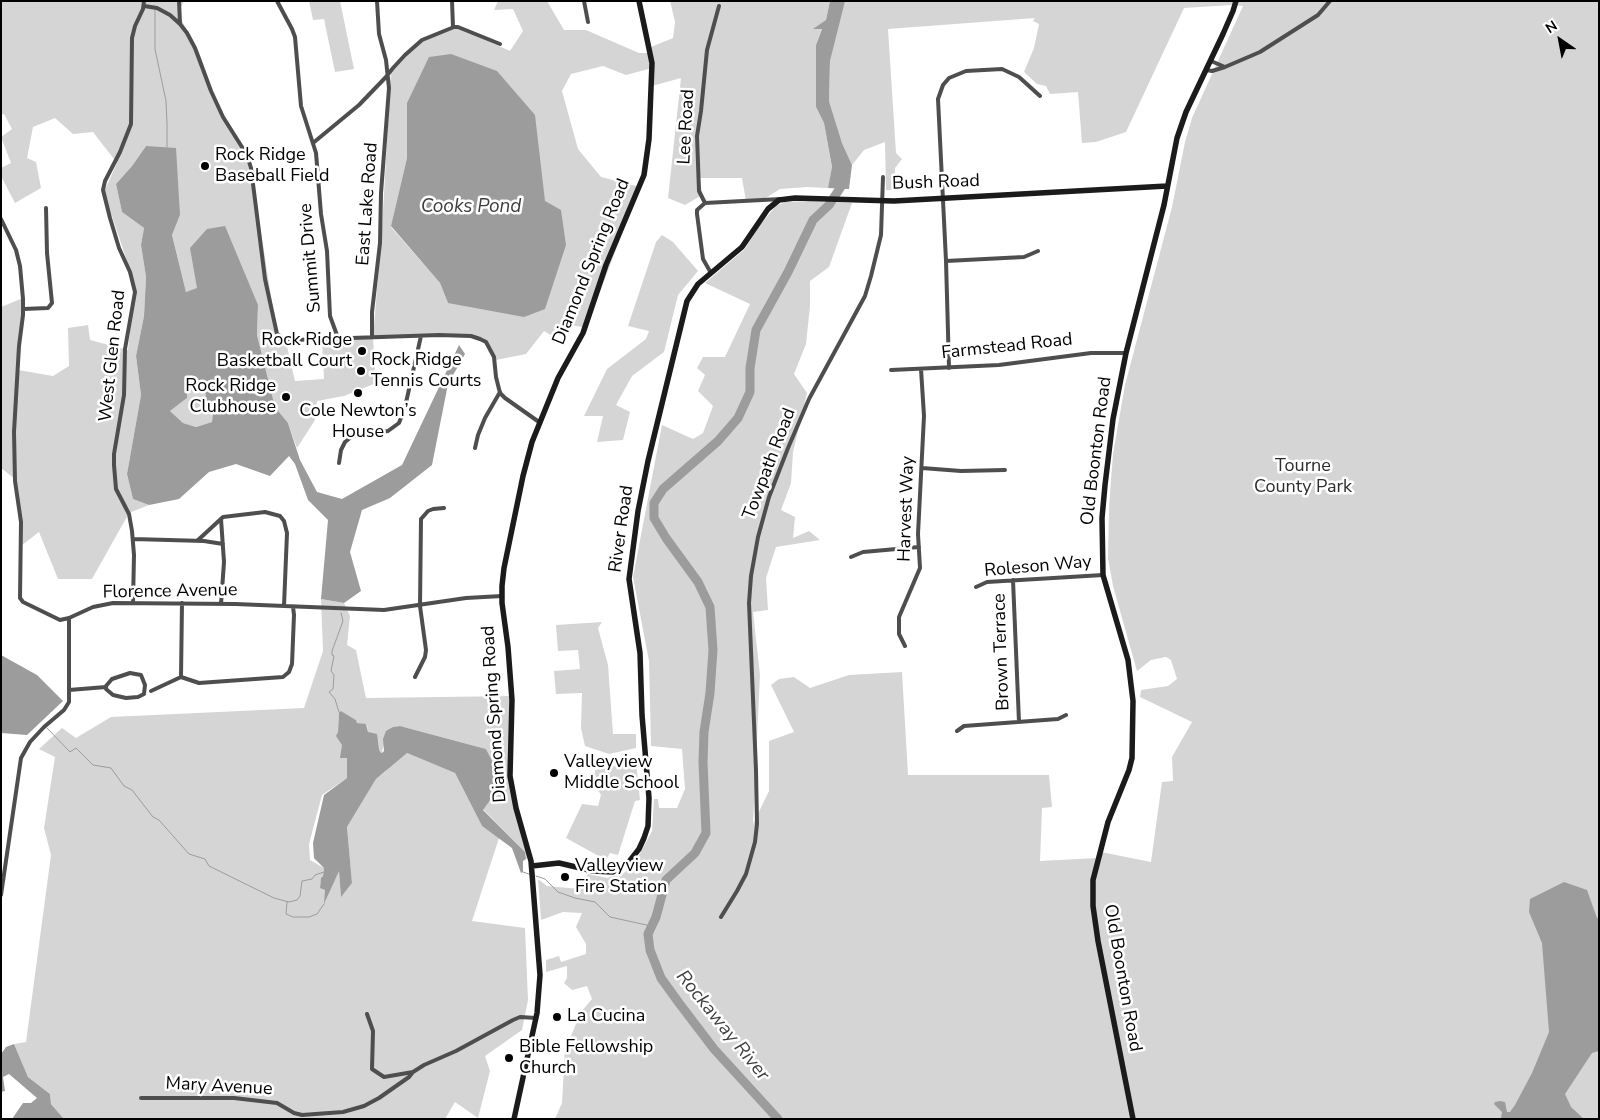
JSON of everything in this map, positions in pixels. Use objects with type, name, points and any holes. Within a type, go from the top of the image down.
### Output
[{"type":"street","points":[[179,1],[180,23]]},
{"type":"street","name":"Summit Drive","points":[[277,1],[295,37],[301,106],[316,153],[320,208],[327,250],[330,316],[338,338]]},
{"type":"street","name":"East Lake Road","points":[[372,336],[372,312],[380,243],[382,177],[389,88],[389,73],[379,34],[377,1]]},
{"type":"street","points":[[452,1],[452,27]]},
{"type":"street","points":[[584,1],[588,22]]},
{"type":"street","name":"Diamond Spring Road","points":[[514,1119],[536,1018],[540,975],[532,869],[516,808],[510,776],[512,700],[502,596],[504,568],[528,455],[539,422],[558,378],[588,323],[606,264],[644,175],[649,139],[652,63],[639,1]]},
{"type":"street","name":"Old Boonton Road","points":[[1133,1119],[1098,941],[1093,906],[1093,880],[1108,822],[1132,758],[1132,701],[1128,660],[1103,575],[1102,518],[1105,485],[1113,419],[1126,353],[1164,205],[1173,153],[1181,126],[1236,1]]},
{"type":"street","points":[[1206,70],[1216,70],[1225,67],[1260,52],[1318,15],[1330,1]]},
{"type":"street","points":[[144,3],[157,8],[180,23],[187,33],[223,117],[248,155],[267,288],[277,334],[282,338],[293,340],[439,334],[471,336],[486,342],[494,357],[500,392],[505,398],[539,422]]},
{"type":"street","name":"West Glen Road","points":[[133,603],[133,539],[129,514],[116,489],[114,454],[124,395],[125,349],[135,292],[130,272],[119,248],[104,190],[105,182],[121,151],[131,124],[132,38],[144,3]]},
{"type":"street","name":"Lee Road","points":[[705,203],[700,191],[697,136],[707,50],[719,6]]},
{"type":"street","points":[[313,143],[359,105],[404,55],[422,40],[452,27],[463,28],[500,44]]},
{"type":"street","points":[[1211,61],[1225,67]]},
{"type":"street","points":[[949,368],[938,99],[942,85],[949,78],[966,71],[1002,70],[1018,77],[1040,96]]},
{"type":"street","name":"Towpath Road","points":[[721,917],[738,891],[746,874],[755,842],[757,824],[749,603],[751,576],[758,537],[769,497],[809,399],[865,296],[881,235],[883,177]]},
{"type":"street","name":"Bush Road","points":[[705,203],[826,198],[882,200],[942,199],[1167,186]]},
{"type":"street","name":"River Road","points":[[532,869],[559,863],[593,871],[613,872],[624,867],[634,857],[648,826],[649,805],[642,715],[640,653],[630,584],[632,548],[648,461],[684,310],[690,294],[698,284],[742,248],[763,216],[775,202],[785,199]]},
{"type":"street","points":[[705,203],[697,210],[697,214],[703,259],[711,273]]},
{"type":"street","points":[[23,309],[48,308],[52,303],[47,253],[46,208]]},
{"type":"street","points":[[1,219],[10,234],[20,266],[23,309],[14,432],[15,481],[21,522],[20,598],[31,607],[53,618],[60,620],[68,618],[69,690],[67,706],[45,725],[23,751],[1,895]]},
{"type":"street","points":[[946,261],[1024,257],[1038,251]]},
{"type":"street","points":[[339,463],[341,450],[345,442],[351,437],[388,431],[399,423],[405,407],[421,336]]},
{"type":"street","name":"Farmstead Road","points":[[891,370],[1020,363],[1091,353],[1126,353]]},
{"type":"street","name":"Harvest Way","points":[[905,646],[899,634],[900,617],[920,568],[918,534],[924,416],[921,369]]},
{"type":"street","points":[[475,448],[485,418],[500,392]]},
{"type":"street","points":[[922,468],[961,471],[1005,470]]},
{"type":"street","points":[[415,677],[425,657],[426,650],[420,606],[421,520],[428,511],[444,508]]},
{"type":"street","points":[[197,541],[221,519],[230,515],[265,512],[280,516],[284,521],[287,543],[284,606]]},
{"type":"street","points":[[221,519],[223,544],[221,604]]},
{"type":"street","points":[[133,539],[197,541],[223,544]]},
{"type":"street","points":[[851,557],[863,552],[919,547]]},
{"type":"street","name":"Roleson Way","points":[[976,587],[986,582],[1103,575]]},
{"type":"street","name":"Brown Terrace","points":[[1013,580],[1019,722]]},
{"type":"street","name":"Florence Avenue","points":[[68,618],[103,604],[182,603],[376,610],[420,606],[466,598],[502,596]]},
{"type":"street","points":[[182,603],[182,677]]},
{"type":"street","points":[[151,692],[182,677],[199,683],[283,677],[289,672],[292,664],[293,607]]},
{"type":"street","points":[[69,690],[106,687],[112,679],[120,675],[137,673],[144,679],[145,691],[144,694],[126,698],[113,695],[106,687]]},
{"type":"street","points":[[957,730],[964,726],[1058,719],[1066,716]]},
{"type":"street","points":[[367,1014],[373,1031],[372,1069],[384,1078],[413,1072]]},
{"type":"street","name":"Mary Avenue","points":[[141,1098],[234,1098],[277,1103],[294,1113],[302,1115],[343,1112],[364,1106],[379,1098],[409,1077],[413,1072],[513,1020],[536,1018]]},
{"type":"green space","points":[[1,1],[184,1],[178,13],[201,58],[219,110],[249,155],[277,335],[286,342],[295,381],[324,379],[322,340],[373,338],[382,229],[391,71],[420,40],[456,27],[510,51],[523,31],[513,9],[494,10],[498,1],[547,1],[564,30],[586,30],[639,53],[651,53],[651,47],[673,38],[675,22],[670,1],[830,1],[826,20],[815,29],[822,28],[816,45],[816,107],[824,123],[832,168],[828,188],[780,189],[761,201],[746,201],[742,178],[700,178],[702,195],[685,205],[668,198],[681,78],[652,86],[652,68],[626,75],[603,66],[571,74],[562,91],[578,149],[601,177],[640,187],[586,328],[563,323],[554,337],[544,331],[526,354],[496,360],[491,347],[472,335],[373,339],[376,383],[344,396],[317,401],[315,420],[297,448],[288,423],[275,407],[257,335],[258,305],[197,289],[186,292],[172,235],[180,215],[146,146],[116,184],[122,212],[144,228],[141,245],[146,277],[144,316],[136,356],[141,395],[127,474],[133,499],[149,505],[129,513],[92,579],[58,579],[39,532],[21,546],[15,479],[1,468],[1,307],[23,298],[18,370],[53,376],[69,366],[68,328],[88,325],[90,340],[128,350],[135,285],[104,192],[117,163],[93,132],[73,134],[55,118],[33,127],[27,158],[36,162],[41,188],[15,203],[1,176],[1,168],[11,163],[1,137],[12,129],[4,114],[1,115]],"holes":[[[407,104],[545,201],[448,303],[440,283],[391,227],[407,158]]]},
{"type":"green space","points":[[309,1],[340,1],[354,69],[335,72],[324,19],[313,20]]},
{"type":"green space","name":"Tourne County Park","points":[[839,1],[1599,1],[1599,1119],[555,1119],[562,1103],[565,1050],[581,1012],[592,999],[587,986],[572,990],[564,983],[567,978],[567,966],[546,972],[546,960],[559,956],[561,962],[586,954],[586,944],[576,927],[582,913],[563,912],[541,920],[538,879],[547,886],[580,889],[588,874],[607,878],[624,873],[635,863],[652,831],[654,799],[658,799],[659,808],[677,808],[685,789],[682,749],[651,746],[649,661],[633,577],[662,425],[693,439],[703,433],[713,406],[698,391],[705,375],[697,368],[703,357],[725,357],[750,304],[705,283],[745,249],[759,226],[776,206],[785,202],[810,201],[852,203],[829,267],[810,281],[810,306],[806,344],[794,374],[807,393],[793,452],[791,483],[781,510],[795,517],[793,538],[809,531],[820,540],[776,547],[766,578],[768,610],[753,612],[760,675],[753,824],[769,791],[769,741],[794,732],[771,685],[779,679],[794,677],[810,688],[849,675],[902,672],[908,775],[1049,775],[1052,807],[1042,808],[1040,861],[1098,858],[1101,852],[1151,862],[1162,782],[1173,781],[1172,757],[1192,722],[1140,697],[1141,690],[1168,686],[1177,679],[1171,660],[1166,657],[1151,660],[1137,671],[1113,586],[1108,558],[1109,508],[1113,454],[1125,385],[1172,207],[1185,142],[1192,118],[1243,6],[1184,8],[1126,132],[1096,142],[1082,143],[1078,92],[1050,94],[1046,86],[1037,84],[1024,72],[1034,48],[1039,24],[1033,21],[1035,18],[888,29],[896,153],[902,159],[895,168],[895,190],[886,190],[885,142],[864,150],[852,165],[842,143],[829,101],[830,61],[836,34]]},
{"type":"green space","points":[[662,235],[673,242],[698,271],[678,295],[664,352],[632,376],[616,405],[630,412],[623,440],[597,442],[603,416],[584,416],[607,369],[646,339],[649,331],[628,326],[656,242]]},
{"type":"green space","points":[[193,376],[205,386],[206,402],[213,413],[212,422],[196,427],[183,423],[170,411],[187,398],[187,387]]},
{"type":"green space","points":[[321,599],[344,603],[350,616],[347,645],[356,650],[366,698],[513,696],[511,778],[529,856],[526,859],[525,852],[483,809],[503,782],[486,749],[400,726],[393,727],[382,753],[380,752],[378,740],[368,732],[367,725],[357,723],[356,720],[341,711],[339,712],[338,732],[348,757],[347,778],[322,795],[309,844],[310,860],[324,868],[320,887],[325,889],[325,902],[339,869],[341,896],[352,883],[347,827],[376,779],[386,771],[388,766],[407,753],[455,773],[482,826],[499,838],[472,921],[525,928],[528,1000],[522,1030],[485,1056],[490,1071],[478,1118],[455,1102],[445,1119],[64,1119],[51,1104],[50,1094],[28,1077],[14,1044],[26,1042],[51,855],[44,828],[55,757],[39,749],[62,728],[76,738],[111,717],[304,708],[323,651]]},
{"type":"green space","points":[[602,622],[598,628],[608,665],[613,734],[636,734],[636,748],[609,754],[585,746],[581,728],[582,693],[556,694],[554,671],[580,669],[578,650],[558,651],[556,625]]},
{"type":"green space","points":[[636,761],[640,800],[635,801],[618,855],[610,853],[606,860],[566,838],[582,804],[598,806],[601,795],[596,787],[595,770]]},
{"type":"water","points":[[830,1],[845,1],[830,61],[829,101],[842,143],[852,165],[849,189],[828,188],[832,167],[824,123],[816,107],[816,45],[822,29],[813,29],[826,20]]},
{"type":"water","name":"Cooks Pond","points":[[451,54],[497,71],[535,115],[545,201],[561,210],[566,245],[545,309],[524,317],[448,303],[440,283],[391,226],[407,158],[407,103],[429,57]]},
{"type":"water","points":[[146,146],[176,148],[180,215],[172,235],[186,292],[197,288],[190,248],[207,229],[225,226],[258,305],[257,335],[275,407],[288,423],[300,460],[317,492],[342,499],[402,465],[459,345],[465,354],[448,384],[432,465],[390,498],[362,510],[350,552],[361,591],[344,603],[321,599],[328,520],[308,500],[295,464],[289,456],[270,476],[236,464],[209,472],[179,499],[149,505],[133,499],[127,474],[141,395],[136,356],[144,316],[146,277],[141,245],[144,228],[122,212],[116,184]],"holes":[[[194,376],[205,386],[206,402],[213,413],[212,422],[196,427],[183,423],[170,411],[187,398],[187,387]]]},
{"type":"water","points":[[1,655],[37,675],[63,701],[27,735],[1,733]]},
{"type":"water","points":[[341,711],[356,720],[357,723],[366,724],[368,732],[377,734],[380,752],[382,753],[384,751],[383,739],[386,731],[400,726],[486,749],[503,782],[483,810],[525,852],[526,859],[523,861],[523,872],[521,873],[512,848],[482,826],[455,773],[407,753],[376,779],[347,827],[352,883],[341,897],[339,871],[324,904],[325,890],[320,888],[324,868],[314,858],[313,843],[324,795],[347,778],[347,758],[340,758],[342,745],[336,736],[339,712]]},
{"type":"water","points":[[1564,882],[1587,890],[1597,918],[1599,918],[1599,1051],[1592,1053],[1565,1094],[1571,1107],[1584,1119],[1501,1119],[1502,1112],[1494,1104],[1495,1102],[1505,1102],[1507,1112],[1510,1112],[1532,1073],[1549,1032],[1542,943],[1529,912],[1530,899]]},
{"type":"water","points":[[14,1044],[28,1077],[50,1094],[51,1104],[64,1119],[12,1119],[23,1103],[31,1103],[37,1098],[9,1074],[3,1077],[5,1091],[1,1092],[1,1054],[6,1047]]},
{"type":"waterway","points":[[155,9],[155,49],[166,101],[167,147]]},
{"type":"waterway","name":"Rockaway River","points":[[778,1119],[714,1049],[679,1003],[661,978],[650,950],[648,934],[656,917],[666,880],[695,853],[706,833],[703,762],[704,732],[710,693],[713,650],[710,607],[698,582],[654,518],[654,503],[663,489],[718,441],[738,418],[750,392],[750,368],[756,330],[788,272],[813,220],[829,205],[842,185],[842,177]]},
{"type":"waterway","points":[[339,712],[335,699],[329,692],[333,689],[334,675],[331,671],[334,656],[332,651],[343,621],[341,613]]},
{"type":"waterway","points":[[47,728],[70,752],[76,748],[93,765],[111,768],[124,786],[132,790],[153,817],[159,820],[189,854],[205,859],[209,866],[274,898],[289,902],[297,900],[300,896],[302,881],[312,879],[315,875],[324,872]]},
{"type":"waterway","points":[[523,872],[529,874]]},
{"type":"waterway","points":[[536,876],[545,879],[558,892],[595,902],[610,917],[651,926]]},
{"type":"waterway","points":[[287,902],[286,914],[293,917],[309,917],[317,914],[324,904]]},
{"type":"place","name":"Rock Ridge Baseball Field","points":[[205,166]]},
{"type":"place","name":"Rock Ridge Basketball Court","points":[[362,351]]},
{"type":"place","name":"Rock Ridge Tennis Courts","points":[[361,371]]},
{"type":"place","name":"Cole Newton’s House","points":[[358,393]]},
{"type":"place","name":"Rock Ridge Clubhouse","points":[[286,397]]},
{"type":"place","name":"Valleyview Middle School","points":[[554,773]]},
{"type":"place","name":"Valleyview Fire Station","points":[[565,877]]},
{"type":"place","name":"La Cucina","points":[[557,1017]]},
{"type":"place","name":"Bible Fellowship Church","points":[[509,1058]]}]
